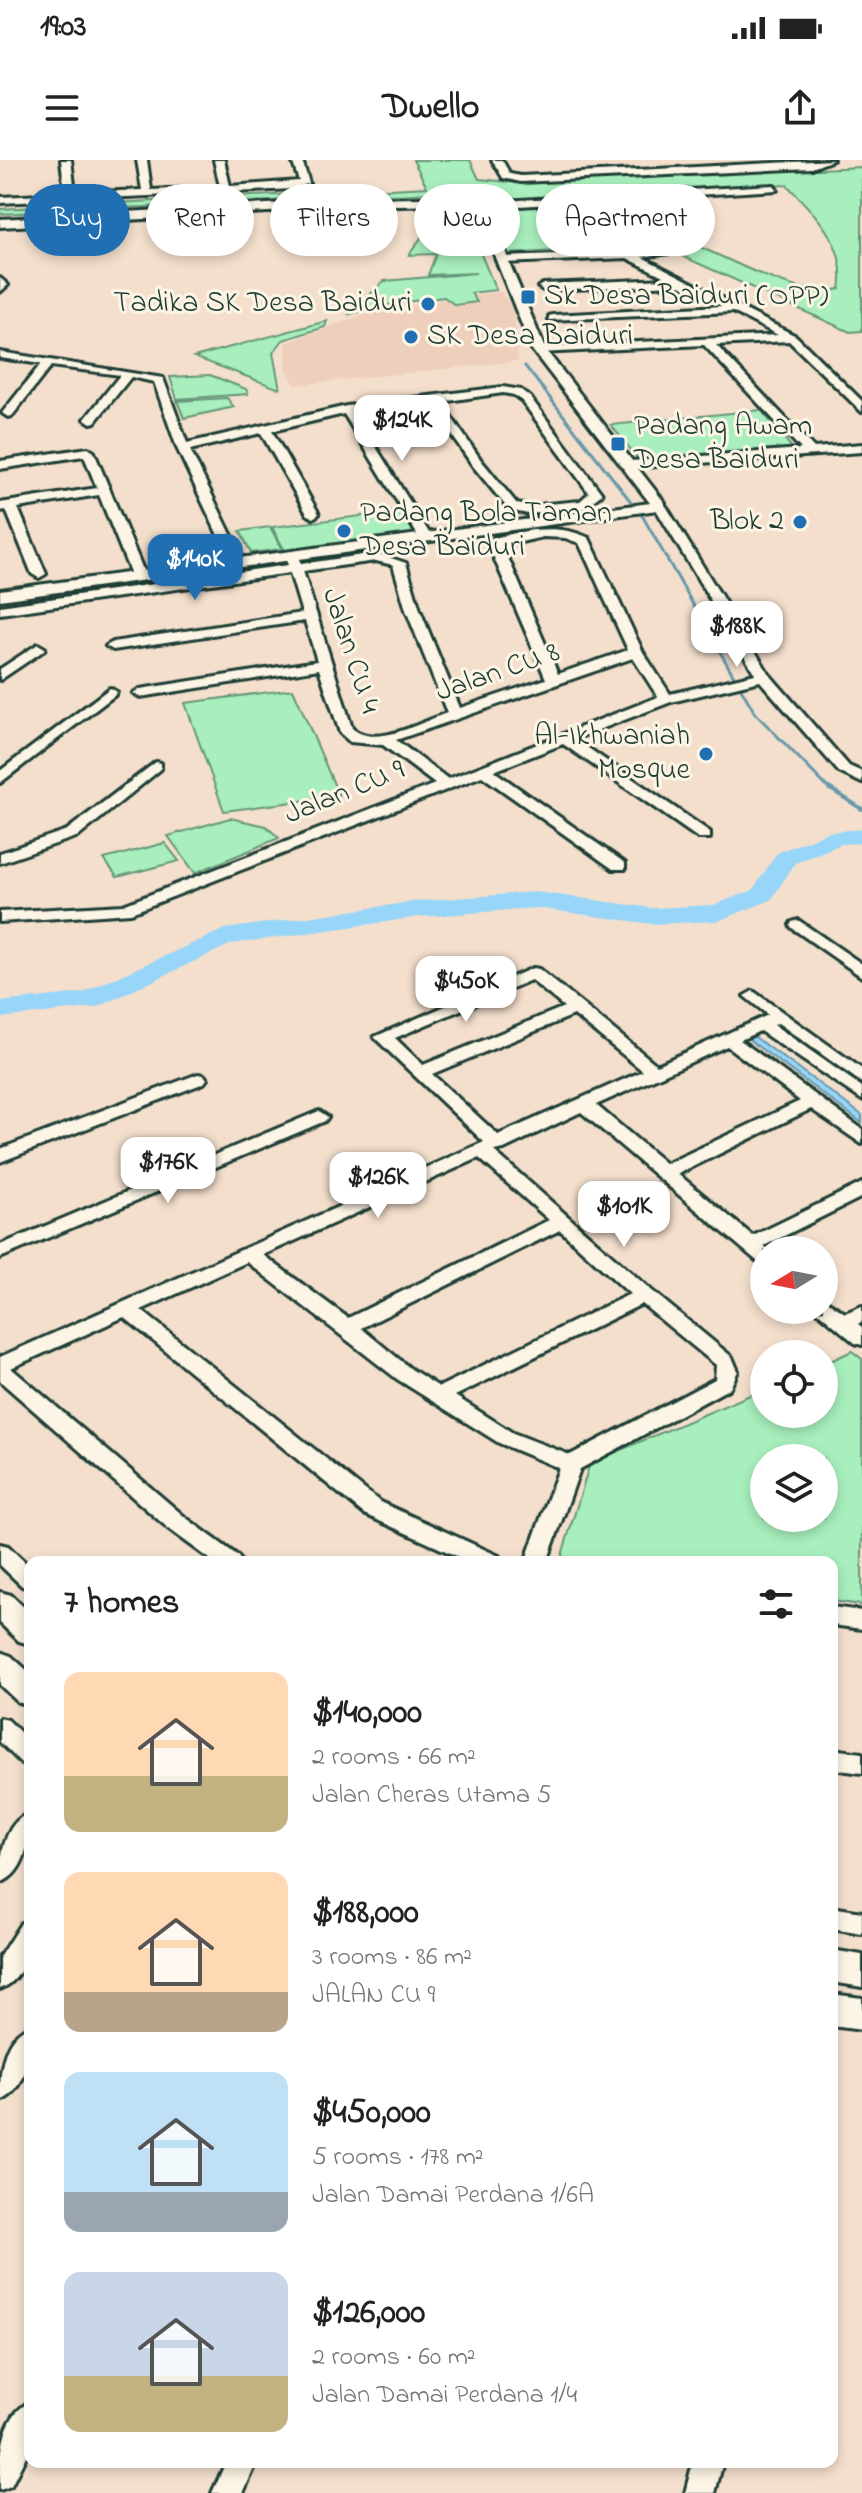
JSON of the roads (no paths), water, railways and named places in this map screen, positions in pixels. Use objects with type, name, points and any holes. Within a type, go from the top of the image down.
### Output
[{"type":"main road","points":[[0,1604],[24,1626]]},
{"type":"main road","points":[[0,1665],[24,1687]]},
{"type":"main road","points":[[838,1967],[862,1971]]},
{"type":"main road","points":[[838,2011],[862,2014]]},
{"type":"street","points":[[66,160],[69,184]]},
{"type":"street","points":[[142,160],[146,186]]},
{"type":"street","points":[[219,160],[225,184]]},
{"type":"street","points":[[254,188],[304,183],[297,160]]},
{"type":"street","points":[[497,160],[506,176],[513,178],[812,165],[828,160]]},
{"type":"street","points":[[578,160],[588,176]]},
{"type":"street","points":[[520,203],[774,188]]},
{"type":"street","points":[[0,200],[24,199]]},
{"type":"street","points":[[0,221],[414,202]]},
{"type":"street","points":[[501,256],[539,350],[660,506],[763,676],[844,769],[862,778]]},
{"type":"street","points":[[502,260],[604,256]]},
{"type":"street","points":[[632,256],[792,338],[862,408]]},
{"type":"street","points":[[0,281],[3,285],[0,289]]},
{"type":"street","points":[[543,287],[682,281]]},
{"type":"street","points":[[553,318],[736,309]]},
{"type":"street","points":[[539,350],[792,338]]},
{"type":"street","points":[[708,343],[811,452]]},
{"type":"street","points":[[0,355],[159,380],[183,448],[238,563]]},
{"type":"street","points":[[8,413],[49,361]]},
{"type":"street","points":[[91,419],[128,373]]},
{"type":"street","points":[[183,448],[347,410],[503,390],[517,392],[526,399],[596,494],[584,504],[528,510],[513,507],[477,463],[433,399]]},
{"type":"street","points":[[347,410],[425,536]]},
{"type":"street","points":[[264,428],[313,514]]},
{"type":"street","points":[[631,465],[862,448]]},
{"type":"street","points":[[0,465],[88,452],[139,577]]},
{"type":"street","points":[[39,574],[5,506],[104,491]]},
{"type":"street","points":[[0,610],[294,563],[425,536],[660,506]]},
{"type":"street","points":[[554,681],[496,546],[509,538],[561,533],[576,535],[584,541],[636,652],[666,699]]},
{"type":"street","points":[[0,595],[238,563],[389,559],[399,563],[413,610],[455,715]]},
{"type":"street","name":"Jalan CU 4","points":[[294,563],[345,730],[355,739],[381,741]]},
{"type":"street","points":[[113,646],[311,616]]},
{"type":"street","points":[[0,676],[38,648]]},
{"type":"street","name":"Jalan CU 8","points":[[381,741],[636,652]]},
{"type":"street","points":[[140,693],[325,664]]},
{"type":"street","name":"Jalan CU 9","points":[[0,917],[125,910],[666,699],[763,676]]},
{"type":"street","points":[[0,778],[110,692]]},
{"type":"street","points":[[565,739],[704,835]]},
{"type":"street","points":[[381,741],[445,784]]},
{"type":"street","points":[[0,858],[73,833],[156,766]]},
{"type":"street","points":[[483,770],[619,866]]},
{"type":"street","points":[[798,925],[862,972]]},
{"type":"street","points":[[538,1556],[571,1464],[723,1383],[728,1371],[725,1362],[561,1222],[421,1072],[383,1037],[533,973],[655,1072]]},
{"type":"street","points":[[753,996],[862,1078]]},
{"type":"street","points":[[421,1072],[577,1008]]},
{"type":"street","points":[[222,1556],[177,1523],[0,1368],[126,1308],[491,1148],[780,1016]]},
{"type":"street","points":[[746,1032],[862,1095]]},
{"type":"street","points":[[746,1032],[812,1102],[862,1138]]},
{"type":"street","points":[[0,1156],[198,1079]]},
{"type":"street","points":[[666,1172],[812,1102]]},
{"type":"street","points":[[584,1105],[750,1243]]},
{"type":"street","points":[[0,1252],[319,1117]]},
{"type":"street","points":[[782,1236],[862,1189]]},
{"type":"street","points":[[347,1327],[561,1222]]},
{"type":"street","points":[[248,1253],[404,1374],[506,1438],[571,1464]]},
{"type":"street","points":[[438,1396],[644,1295]]},
{"type":"street","points":[[126,1308],[372,1508],[478,1556]]},
{"type":"street","points":[[843,1323],[862,1313]]},
{"type":"street","points":[[838,1319],[862,1338]]},
{"type":"street","points":[[0,1552],[24,1574]]},
{"type":"street","points":[[838,1617],[862,1620]]},
{"type":"street","points":[[0,1727],[24,1751]]},
{"type":"street","points":[[838,1760],[862,1763]]},
{"type":"street","points":[[0,1872],[24,1833]]},
{"type":"street","points":[[838,1919],[862,1923]]},
{"type":"street","points":[[0,1978],[24,1940]]},
{"type":"street","points":[[0,2089],[24,2048]]},
{"type":"street","points":[[0,2475],[24,2429]]},
{"type":"street","points":[[227,2493],[239,2468]]},
{"type":"street","points":[[700,2493],[706,2468]]},
{"type":"water","points":[[755,1037],[862,1115],[862,1123],[748,1039]]},
{"type":"waterway","points":[[525,366],[643,517],[755,713],[830,790]]},
{"type":"waterway","points":[[829,788],[862,809]]},
{"type":"waterway","points":[[0,1010],[88,1001],[225,937],[419,909],[536,900],[652,916],[718,913],[762,895],[786,858],[837,837],[862,836]]},
{"type":"place","name":"Sk Desa Baiduri (OPP)","points":[[528,297]]},
{"type":"place","name":"Tadika SK Desa Baiduri","points":[[428,304]]},
{"type":"place","name":"SK Desa Baiduri","points":[[411,337]]},
{"type":"place","name":"Padang Awam Desa Baiduri","points":[[618,444]]},
{"type":"place","name":"Blok 2","points":[[800,522]]},
{"type":"place","name":"Padang Bola Taman Desa Baiduri","points":[[344,531]]},
{"type":"place","name":"Al-Ikhwaniah Mosque","points":[[706,754]]}]
